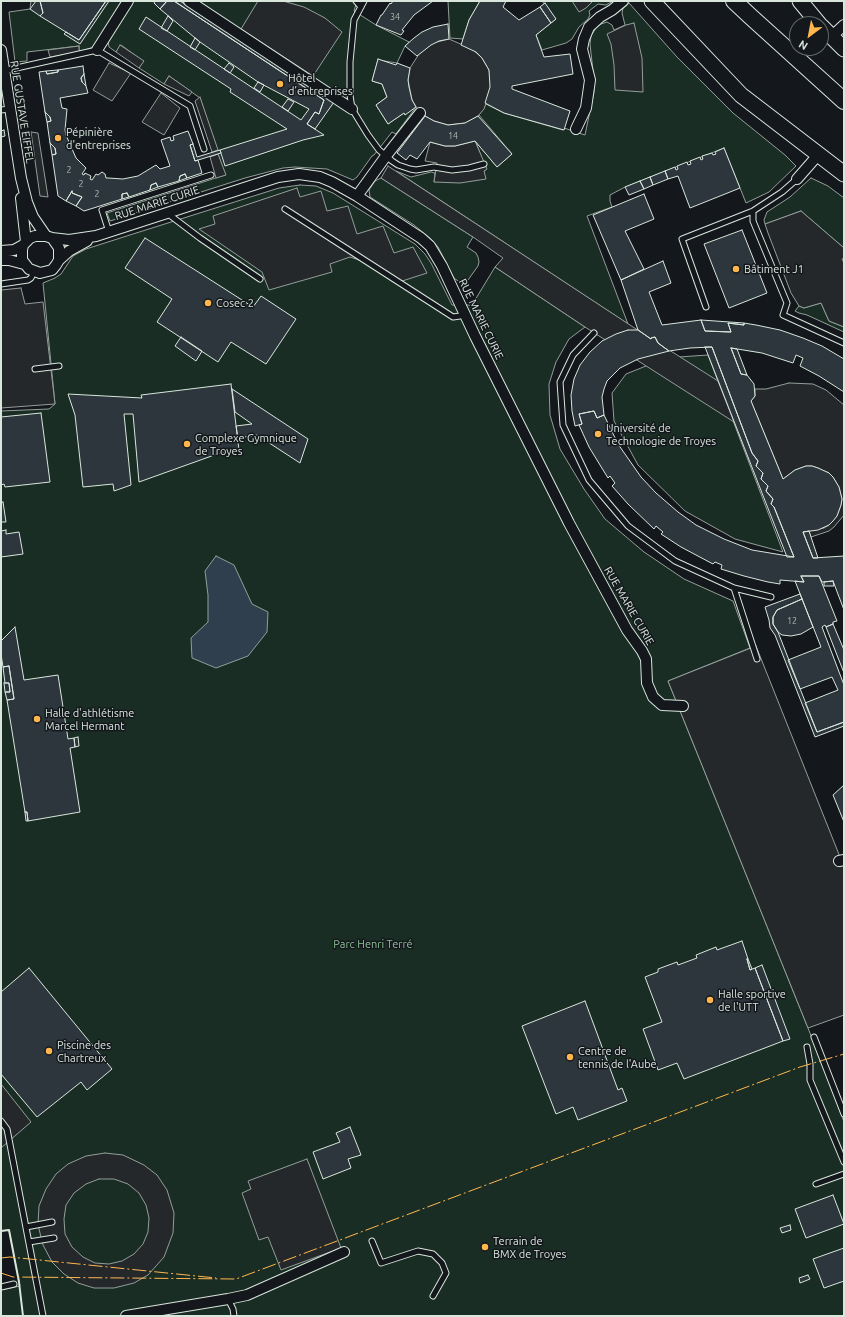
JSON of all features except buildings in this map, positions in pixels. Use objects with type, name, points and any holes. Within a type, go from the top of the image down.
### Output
[{"type":"main road","points":[[734,1],[844,101]]},
{"type":"street","points":[[97,50],[128,1]]},
{"type":"street","points":[[189,1],[352,109]]},
{"type":"street","points":[[576,129],[586,108],[590,80],[582,49],[584,39],[589,27],[600,17],[623,1]]},
{"type":"street","points":[[652,1],[741,95],[844,174]]},
{"type":"street","points":[[800,1],[813,16]]},
{"type":"street","points":[[829,28],[844,25]]},
{"type":"street","points":[[829,34],[844,49]]},
{"type":"street","name":"RUE GUSTAVE EIFFEL","points":[[1,50],[5,109],[27,202],[33,217],[49,237]]},
{"type":"street","points":[[357,196],[420,113]]},
{"type":"street","points":[[797,179],[818,155]]},
{"type":"street","name":"RUE MARIE CURIE","points":[[49,237],[69,240],[96,236],[278,177],[299,174],[320,177],[332,182],[357,196],[421,238],[430,246],[442,266],[576,536],[627,630],[642,650],[646,659],[647,683],[653,697],[662,705],[683,706]]},
{"type":"street","name":"RUE GUSTAVE EIFFEL","points":[[21,178],[25,244]]},
{"type":"street","points":[[1,251],[14,250],[35,236],[49,237],[56,242],[59,248],[59,260],[52,270],[40,273],[34,272],[24,264],[9,260],[1,260]]},
{"type":"street","name":"RUE MARIE CURIE","points":[[59,260],[69,251],[96,236]]},
{"type":"street","points":[[24,264],[22,255],[25,244]]},
{"type":"street","points":[[126,1316],[247,1295],[344,1252]]},
{"type":"lane","points":[[356,1],[361,7]]},
{"type":"lane","points":[[364,1],[354,20],[350,62],[350,95],[352,109],[379,150],[398,165],[416,170],[434,167],[452,170],[484,164]]},
{"type":"lane","points":[[3,71],[97,50],[190,106],[204,149]]},
{"type":"lane","points":[[109,232],[102,210],[211,175]]},
{"type":"lane","points":[[706,307],[682,238],[753,211],[782,192],[797,179]]},
{"type":"lane","points":[[285,209],[439,309],[453,317],[465,314]]},
{"type":"lane","points":[[753,211],[753,221],[787,303],[782,315],[844,343]]},
{"type":"lane","points":[[166,213],[260,279]]},
{"type":"lane","points":[[1,284],[28,280],[34,272]]},
{"type":"lane","points":[[594,333],[573,355],[560,382],[563,425],[589,480],[628,526],[676,561],[734,588],[771,597]]},
{"type":"lane","points":[[35,368],[59,366]]},
{"type":"lane","points":[[734,588],[757,659]]},
{"type":"lane","points":[[814,1037],[844,1114]]},
{"type":"lane","points":[[807,1048],[810,1064],[810,1080],[844,1162]]},
{"type":"lane","points":[[1,1121],[7,1129],[43,1316]]},
{"type":"lane","points":[[816,1184],[844,1174]]},
{"type":"lane","points":[[26,1227],[52,1222]]},
{"type":"lane","points":[[29,1242],[54,1238]]},
{"type":"lane","points":[[372,1241],[381,1263],[418,1251],[433,1254],[442,1262],[446,1273],[433,1296]]},
{"type":"lane","points":[[1,1287],[14,1284]]},
{"type":"lane","points":[[228,1299],[233,1309],[234,1316]]},
{"type":"green space","points":[[31,1],[357,1],[354,11],[376,25],[409,42],[405,46],[397,63],[378,60],[372,81],[382,84],[387,97],[376,105],[388,124],[416,107],[396,134],[392,132],[357,177],[353,180],[327,169],[295,167],[283,168],[245,178],[110,221],[107,213],[225,175],[200,98],[169,76],[164,84],[139,68],[143,61],[121,45],[116,52],[109,47],[108,42],[79,52],[79,46],[27,52],[27,61],[15,62],[9,12],[30,9]]},
{"type":"green space","points":[[448,1],[480,1],[469,20],[463,39],[450,38]]},
{"type":"green space","points":[[542,1],[613,1],[606,5],[598,4],[589,11],[590,15],[588,19],[579,27],[572,39],[566,43],[542,50],[536,35],[556,19]]},
{"type":"green space","points":[[629,3],[677,57],[733,113],[785,155],[796,166],[769,192],[746,203],[724,148],[625,187],[610,195],[612,207],[587,216],[628,324],[396,171],[411,177],[431,172],[435,173],[434,182],[486,170],[476,142],[497,167],[512,154],[479,115],[486,104],[504,113],[563,130],[564,128],[585,135],[594,92],[590,44],[591,36],[596,28],[607,22],[612,25],[614,30],[625,25],[622,13],[623,8]]},
{"type":"green space","points":[[381,178],[473,237],[467,247],[476,253],[479,262],[478,266],[468,280],[463,282],[454,278],[438,247],[431,239],[414,225],[370,197],[369,190],[375,181]]},
{"type":"green space","points":[[811,178],[828,186],[844,198],[844,248],[801,211],[765,224],[764,220],[767,212],[790,197]]},
{"type":"green space","name":"Parc Henri Terré","points":[[300,185],[316,186],[333,193],[415,244],[425,254],[431,263],[452,305],[472,305],[495,267],[585,327],[569,339],[556,362],[549,384],[550,415],[560,449],[584,489],[605,519],[644,552],[684,579],[733,601],[750,648],[668,681],[808,1028],[844,1122],[844,1316],[1,1316],[1,1290],[20,1286],[9,1230],[1,1231],[1,411],[49,409],[55,404],[43,283],[61,274],[73,256],[86,249],[279,188]]},
{"type":"green space","points":[[821,303],[829,321],[844,327],[844,332],[795,311],[799,306],[804,308]]},
{"type":"green space","points":[[708,355],[783,552],[735,539],[685,511],[638,465],[614,421],[612,393],[626,374],[651,364],[679,357]]},
{"type":"shaded area","points":[[258,1],[283,1],[304,7],[325,18],[342,32],[313,76],[241,29]]},
{"type":"shaded area","points":[[572,1],[593,1],[579,12]]},
{"type":"shaded area","points":[[634,23],[642,58],[643,92],[615,90],[611,44],[607,34]]},
{"type":"shaded area","points":[[449,39],[472,49],[482,58],[489,70],[491,84],[484,109],[478,116],[465,123],[448,125],[434,121],[420,113],[412,100],[408,80],[410,68],[419,54],[433,43]]},
{"type":"shaded area","points":[[120,45],[144,61],[139,68],[116,52]]},
{"type":"shaded area","points":[[79,46],[79,52],[50,57],[48,50]]},
{"type":"shaded area","points":[[109,63],[131,73],[112,101],[93,90]]},
{"type":"shaded area","points":[[169,76],[192,92],[189,96],[164,84]]},
{"type":"shaded area","points":[[161,93],[180,108],[164,135],[142,122]]},
{"type":"shaded area","points":[[200,97],[218,150],[212,152],[195,101]]},
{"type":"shaded area","points":[[31,132],[38,133],[48,197],[40,196]]},
{"type":"shaded area","points":[[475,141],[487,169],[484,171],[486,179],[460,183],[434,182],[437,163],[425,161],[430,142],[445,146],[455,146]]},
{"type":"shaded area","points":[[218,154],[226,175],[216,178],[210,157]]},
{"type":"shaded area","points":[[388,166],[718,381],[734,422],[585,327],[495,267],[503,258],[381,178]]},
{"type":"shaded area","points":[[297,188],[300,197],[321,191],[327,211],[348,206],[357,234],[383,226],[394,253],[413,247],[427,273],[396,283],[359,260],[350,257],[330,264],[332,272],[269,290],[262,272],[199,229],[215,224],[213,216]]},
{"type":"shaded area","points":[[801,211],[844,248],[844,258],[842,259],[844,263],[844,327],[829,321],[821,303],[804,308],[799,306],[791,293],[768,233],[765,224]]},
{"type":"shaded area","points":[[21,288],[25,304],[43,302],[55,404],[1,408],[1,290]]},
{"type":"shaded area","points":[[789,383],[813,384],[826,390],[844,405],[844,515],[829,531],[811,537],[809,531],[824,528],[837,516],[842,499],[839,487],[829,473],[812,466],[806,466],[795,470],[783,479],[751,401],[755,396],[755,389],[766,389]]},
{"type":"shaded area","points":[[756,646],[844,867],[844,1015],[808,1028],[668,681]]},
{"type":"shaded area","points":[[1,1084],[31,1122],[1,1148]]},
{"type":"shaded area","points":[[105,1153],[123,1155],[144,1165],[157,1175],[167,1190],[174,1213],[173,1233],[164,1257],[148,1275],[134,1283],[114,1288],[94,1288],[78,1283],[64,1274],[52,1262],[43,1245],[38,1225],[39,1206],[46,1189],[56,1174],[68,1164],[86,1156]],"holes":[[[99,1179],[114,1179],[128,1184],[139,1193],[146,1205],[149,1218],[148,1232],[143,1244],[134,1254],[122,1261],[109,1264],[95,1263],[83,1257],[72,1247],[65,1234],[64,1219],[66,1205],[74,1193],[86,1184]]]},
{"type":"shaded area","points":[[307,1159],[341,1248],[281,1270],[268,1237],[259,1240],[242,1193],[251,1189],[248,1181]]},
{"type":"water","points":[[216,556],[234,565],[252,604],[268,612],[267,632],[248,656],[216,668],[192,658],[191,638],[208,622],[208,595],[205,571]]},
{"type":"wall","points":[[1,1231],[9,1230],[19,1282],[23,1316]]},
{"type":"power","points":[[1,1273],[13,1277],[236,1279],[800,1067],[844,1054]]},
{"type":"power","points":[[1,1258],[10,1257],[216,1278]]},
{"type":"place","name":"Hôtel d’entreprises","points":[[280,84]]},
{"type":"place","name":"Pépinière d'entreprises","points":[[58,138]]},
{"type":"place","name":"Bâtiment J1","points":[[736,269]]},
{"type":"place","name":"Cosec 2","points":[[208,303]]},
{"type":"place","name":"Université de Technologie de Troyes","points":[[598,434]]},
{"type":"place","name":"Complexe Gymnique de Troyes","points":[[187,444]]},
{"type":"place","name":"Halle d'athlétisme Marcel Hermant","points":[[37,719]]},
{"type":"place","name":"Halle sportive de l'UTT","points":[[710,1000]]},
{"type":"place","name":"Piscine des Chartreux","points":[[49,1051]]},
{"type":"place","name":"Centre de tennis de l'Aube","points":[[570,1057]]},
{"type":"place","name":"Terrain de BMX de Troyes","points":[[485,1247]]}]
